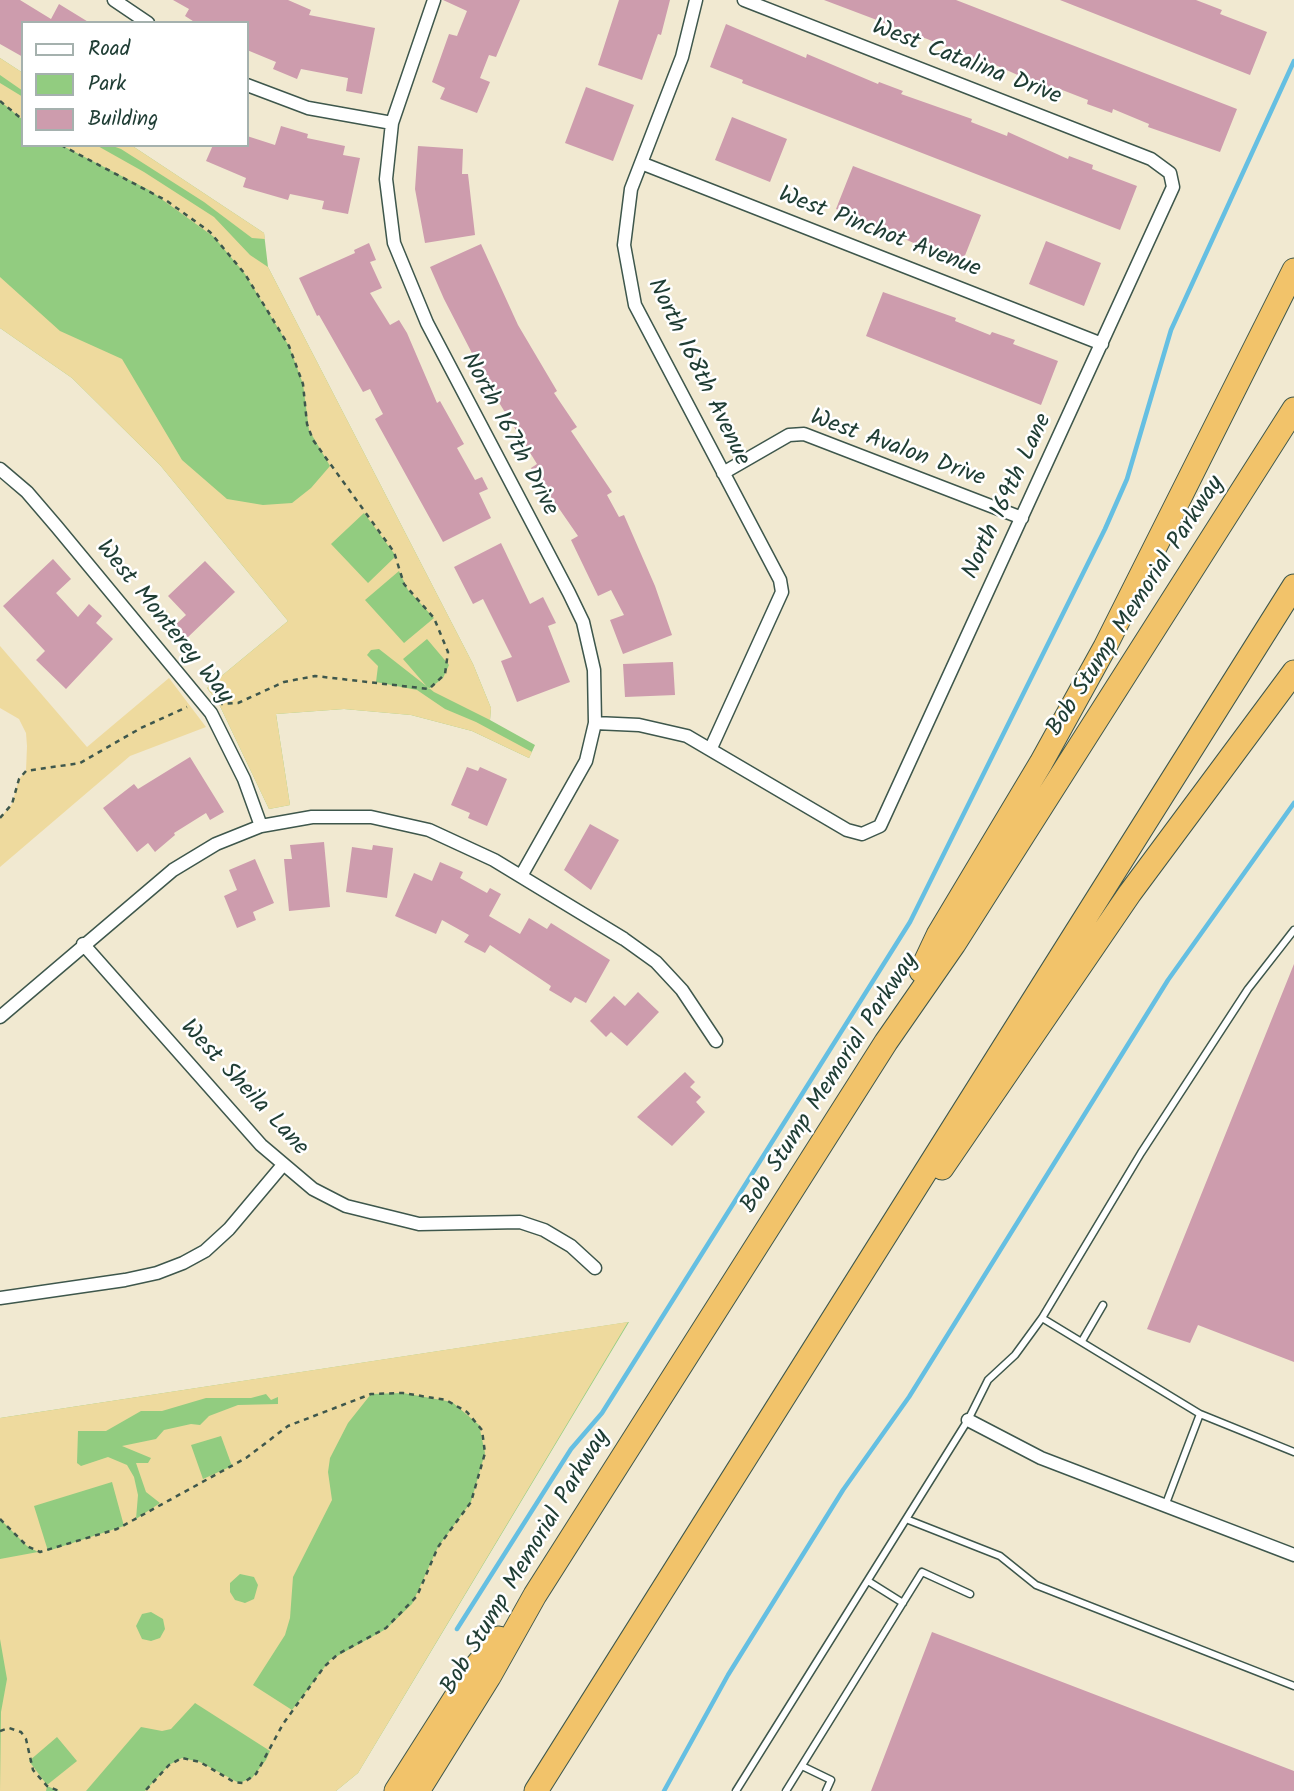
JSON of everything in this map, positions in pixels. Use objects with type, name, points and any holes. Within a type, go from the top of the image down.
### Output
[{"type":"highway","points":[[893,1031],[939,935],[1035,773],[1105,647],[1294,270]]},
{"type":"highway","name":"Bob Stump Memorial Parkway","points":[[418,1791],[489,1677],[535,1595],[893,1031],[954,944],[1294,409]]},
{"type":"highway","points":[[536,1791],[886,1239],[949,1131],[1294,586]]},
{"type":"highway","points":[[886,1239],[965,1138],[1123,902],[1294,672]]},
{"type":"highway","points":[[396,1791],[473,1670],[535,1595]]},
{"type":"street","points":[[114,0],[145,21]]},
{"type":"street","name":"North 167th Drive","points":[[434,0],[392,123],[386,179],[394,243],[427,323],[583,622],[594,670],[595,723],[592,743],[578,777],[521,876]]},
{"type":"street","name":"North 168th Avenue","points":[[696,0],[682,57],[631,189],[624,226],[629,284],[635,305],[780,580],[782,592],[711,748]]},
{"type":"street","name":"West Catalina Drive","points":[[744,0],[1151,159],[1170,173]]},
{"type":"street","points":[[248,85],[308,108],[392,123]]},
{"type":"street","name":"West Pinchot Avenue","points":[[640,163],[1102,344]]},
{"type":"street","name":"North 169th Lane","points":[[711,748],[848,830],[869,833],[883,821],[1170,195],[1173,181],[1170,173]]},
{"type":"street","name":"West Avalon Drive","points":[[723,473],[789,435],[804,434],[1022,518]]},
{"type":"street","name":"West Monterey Way","points":[[0,469],[34,500],[204,703],[223,733],[261,826]]},
{"type":"street","points":[[595,723],[656,728],[687,736],[711,748]]},
{"type":"street","points":[[0,1017],[173,870],[216,844],[261,826],[312,817],[371,817],[429,830],[521,876],[624,939],[656,962],[682,990],[716,1041]]},
{"type":"street","name":"West Sheila Lane","points":[[83,944],[282,1166],[313,1189],[346,1206],[381,1217],[419,1224],[520,1222],[544,1230],[571,1246],[595,1268]]},
{"type":"street","points":[[0,1298],[125,1280],[158,1273],[183,1263],[205,1251],[229,1229],[282,1166]]},
{"type":"street","points":[[968,1420],[1041,1458],[1294,1555]]},
{"type":"lane","points":[[736,1791],[968,1420],[988,1380],[1015,1355],[1042,1318],[1149,1141],[1248,989],[1294,930]]},
{"type":"lane","points":[[1082,1341],[1103,1306]]},
{"type":"lane","points":[[1042,1318],[1200,1414],[1294,1452]]},
{"type":"lane","points":[[1165,1506],[1200,1414]]},
{"type":"lane","points":[[906,1519],[1000,1556],[1036,1586],[1294,1686]]},
{"type":"lane","points":[[786,1791],[922,1572],[970,1594]]},
{"type":"lane","points":[[867,1581],[903,1602]]},
{"type":"lane","points":[[802,1766],[831,1780],[826,1791]]},
{"type":"path","points":[[0,101],[21,118]]},
{"type":"path","points":[[0,818],[12,804],[19,779],[26,771],[80,763],[141,728],[191,705],[238,703],[284,682],[314,676],[429,689],[447,670],[448,652],[434,618],[404,584],[394,552],[313,440],[307,424],[303,384],[289,346],[245,274],[210,232],[167,201],[65,147]]},
{"type":"path","points":[[0,1519],[27,1546],[40,1552],[117,1529],[246,1458],[288,1426],[371,1394],[393,1393],[446,1400],[462,1408],[479,1425],[485,1453],[471,1502],[438,1547],[423,1586],[405,1612],[386,1629],[345,1650],[324,1667],[283,1724],[261,1768],[252,1778],[243,1783],[234,1782],[200,1762],[182,1758],[169,1765],[145,1791]]},
{"type":"path","points":[[0,1731],[9,1728],[21,1732],[26,1739],[33,1770],[47,1786],[59,1791]]},
{"type":"green space","points":[[0,58],[21,72],[21,147],[134,147],[264,233],[268,267],[473,664],[491,708],[490,720],[535,745],[529,758],[472,731],[411,715],[344,709],[276,714],[290,805],[269,809],[219,704],[207,688],[288,621],[160,465],[72,378],[0,328]]},
{"type":"green space","points":[[629,1322],[358,1773],[336,1791],[0,1791],[0,1418]]},
{"type":"sand","points":[[0,58],[21,72],[21,90],[0,75]]},
{"type":"sand","points":[[0,83],[21,96],[21,118],[0,101]]},
{"type":"sand","points":[[65,147],[100,147],[144,172],[214,217],[250,255],[268,267],[473,664],[491,708],[490,720],[430,689],[443,678],[449,665],[427,639],[403,659],[427,686],[379,649],[371,650],[367,655],[378,666],[376,682],[417,690],[445,709],[532,752],[529,758],[472,731],[411,715],[344,709],[276,714],[290,805],[269,809],[219,704],[207,688],[288,621],[160,465],[72,378],[0,328],[0,277],[60,331],[122,359],[182,460],[227,499],[263,505],[292,503],[311,488],[330,466],[309,430],[303,384],[289,346],[245,274],[214,237],[149,190]],"holes":[[[364,513],[396,556],[368,583],[331,544]],[[399,571],[408,590],[434,618],[404,643],[365,600]]]},
{"type":"sand","points":[[116,147],[134,147],[264,233],[265,239],[252,238],[204,202]]},
{"type":"sand","points":[[0,646],[87,747],[169,678],[206,727],[130,756],[0,867],[0,818],[12,804],[19,779],[26,771],[27,746],[26,733],[19,719],[0,708]]},
{"type":"sand","points":[[628,1322],[358,1773],[336,1791],[145,1791],[169,1765],[182,1758],[200,1762],[239,1783],[252,1778],[266,1760],[270,1751],[195,1703],[171,1729],[162,1731],[141,1727],[86,1791],[59,1791],[47,1786],[46,1791],[0,1791],[1,1712],[7,1679],[0,1639],[0,1559],[38,1552],[27,1546],[0,1519],[0,1418]],"holes":[[[403,1393],[452,1402],[479,1425],[485,1453],[471,1502],[438,1547],[412,1604],[386,1629],[330,1660],[292,1710],[253,1685],[285,1635],[290,1618],[293,1577],[332,1500],[328,1472],[330,1458],[348,1423],[371,1394]],[[266,1394],[271,1400],[278,1397],[278,1404],[238,1405],[209,1416],[200,1425],[191,1424],[164,1430],[156,1439],[122,1446],[151,1458],[148,1463],[136,1463],[146,1492],[160,1503],[136,1519],[138,1495],[134,1477],[127,1465],[108,1457],[81,1466],[77,1463],[78,1431],[106,1431],[141,1411],[162,1411],[206,1398],[251,1398]],[[221,1436],[232,1466],[203,1479],[191,1445]],[[112,1482],[124,1526],[48,1551],[34,1506]],[[240,1574],[254,1577],[258,1585],[254,1599],[245,1603],[235,1600],[230,1592],[230,1583]],[[151,1612],[163,1619],[165,1629],[160,1638],[151,1641],[142,1639],[136,1626],[142,1614]],[[57,1737],[77,1761],[47,1785],[29,1761]]]},
{"type":"building","points":[[0,0],[20,0],[51,19],[59,4],[87,21],[21,21],[21,56],[0,44]]},
{"type":"building","points":[[173,0],[288,0],[311,10],[309,15],[375,28],[362,94],[346,91],[348,78],[301,69],[297,79],[273,69],[276,62],[248,50],[248,21],[193,21],[185,16],[189,9]]},
{"type":"building","points":[[443,0],[520,0],[496,57],[489,55],[480,78],[490,82],[477,113],[440,99],[445,88],[432,82],[449,34],[457,36],[467,11]]},
{"type":"building","points":[[619,0],[670,0],[661,35],[658,34],[642,80],[598,65]]},
{"type":"building","points":[[824,0],[956,0],[1237,109],[1220,152],[1148,127],[1149,124],[1113,109],[1112,113],[1087,104],[1088,100],[1052,86],[1051,90],[991,63],[989,67],[922,37],[921,41],[897,31],[898,28]]},
{"type":"building","points":[[1060,0],[1196,0],[1222,10],[1220,14],[1267,32],[1250,75]]},
{"type":"building","points":[[726,24],[806,58],[807,54],[878,84],[879,82],[903,91],[901,94],[972,119],[971,122],[1007,136],[1008,132],[1068,159],[1069,156],[1093,165],[1092,169],[1137,186],[1120,230],[742,83],[743,80],[710,67]]},
{"type":"building","points":[[586,87],[634,105],[613,161],[565,143]]},
{"type":"building","points":[[732,117],[787,139],[770,182],[715,160]]},
{"type":"building","points":[[281,126],[308,134],[307,138],[345,146],[343,155],[360,158],[348,214],[322,209],[324,201],[290,194],[288,200],[243,187],[246,178],[206,161],[212,147],[248,147],[248,136],[275,145]]},
{"type":"building","points":[[418,146],[463,149],[462,174],[468,174],[475,235],[425,243],[415,189]]},
{"type":"building","points":[[853,166],[981,215],[964,258],[918,240],[916,244],[836,209]]},
{"type":"building","points":[[1046,241],[1101,263],[1084,306],[1029,284]]},
{"type":"building","points":[[369,243],[376,260],[370,262],[382,288],[370,293],[390,325],[399,320],[407,333],[437,403],[440,401],[464,444],[457,448],[475,480],[482,477],[488,489],[479,493],[491,518],[443,542],[375,419],[383,414],[370,389],[363,392],[319,315],[317,316],[299,278],[355,253],[354,250]]},
{"type":"building","points":[[481,244],[518,325],[557,391],[554,393],[577,427],[571,431],[612,492],[607,495],[619,517],[624,515],[655,586],[672,635],[623,654],[610,620],[624,615],[611,590],[598,596],[571,540],[578,536],[531,468],[537,464],[490,388],[444,299],[430,267]]},
{"type":"building","points":[[883,292],[956,318],[955,321],[990,335],[992,332],[1015,340],[1013,344],[1058,361],[1041,405],[866,336]]},
{"type":"building","points":[[501,543],[530,604],[543,597],[556,623],[548,626],[570,682],[517,702],[501,661],[512,657],[483,599],[473,604],[454,567]]},
{"type":"building","points":[[53,559],[71,579],[56,593],[78,617],[89,604],[102,616],[96,623],[113,639],[66,689],[36,660],[45,651],[3,606]]},
{"type":"building","points":[[205,561],[235,592],[186,639],[174,626],[186,615],[168,596]]},
{"type":"building","points":[[673,662],[675,695],[625,697],[623,664]]},
{"type":"building","points":[[190,757],[224,812],[210,820],[206,813],[174,833],[175,835],[155,852],[148,843],[137,852],[103,808],[134,784],[138,789]]},
{"type":"building","points":[[467,767],[478,771],[480,767],[507,779],[487,826],[468,818],[470,813],[451,805]]},
{"type":"building","points":[[590,824],[619,840],[591,890],[564,870]]},
{"type":"building","points":[[324,842],[330,907],[289,911],[284,859],[292,859],[290,845]]},
{"type":"building","points":[[373,845],[393,848],[387,898],[346,892],[352,847],[372,850]]},
{"type":"building","points":[[255,859],[274,903],[253,912],[256,920],[237,928],[224,896],[237,890],[229,870]]},
{"type":"building","points":[[440,862],[463,872],[460,878],[487,893],[490,888],[501,894],[489,916],[520,934],[529,918],[547,929],[551,923],[610,960],[586,1003],[575,997],[571,1003],[549,990],[551,986],[490,945],[485,953],[464,942],[469,935],[442,920],[436,934],[395,916],[414,873],[432,881]]},
{"type":"building","points":[[1294,964],[1294,1362],[1198,1325],[1190,1343],[1147,1329]]},
{"type":"building","points":[[638,992],[659,1012],[627,1046],[611,1032],[606,1037],[590,1021],[614,996],[625,1006]]},
{"type":"building","points":[[685,1072],[695,1082],[690,1087],[701,1097],[696,1102],[705,1112],[672,1146],[637,1117]]},
{"type":"building","points":[[932,1632],[1294,1771],[1294,1791],[871,1791]]},
{"type":"waterway","points":[[457,1629],[571,1449],[602,1413],[910,922],[1105,529],[1127,479],[1171,330],[1294,61]]},
{"type":"waterway","points":[[664,1791],[728,1675],[843,1490],[909,1397],[1168,980],[1294,803]]}]
